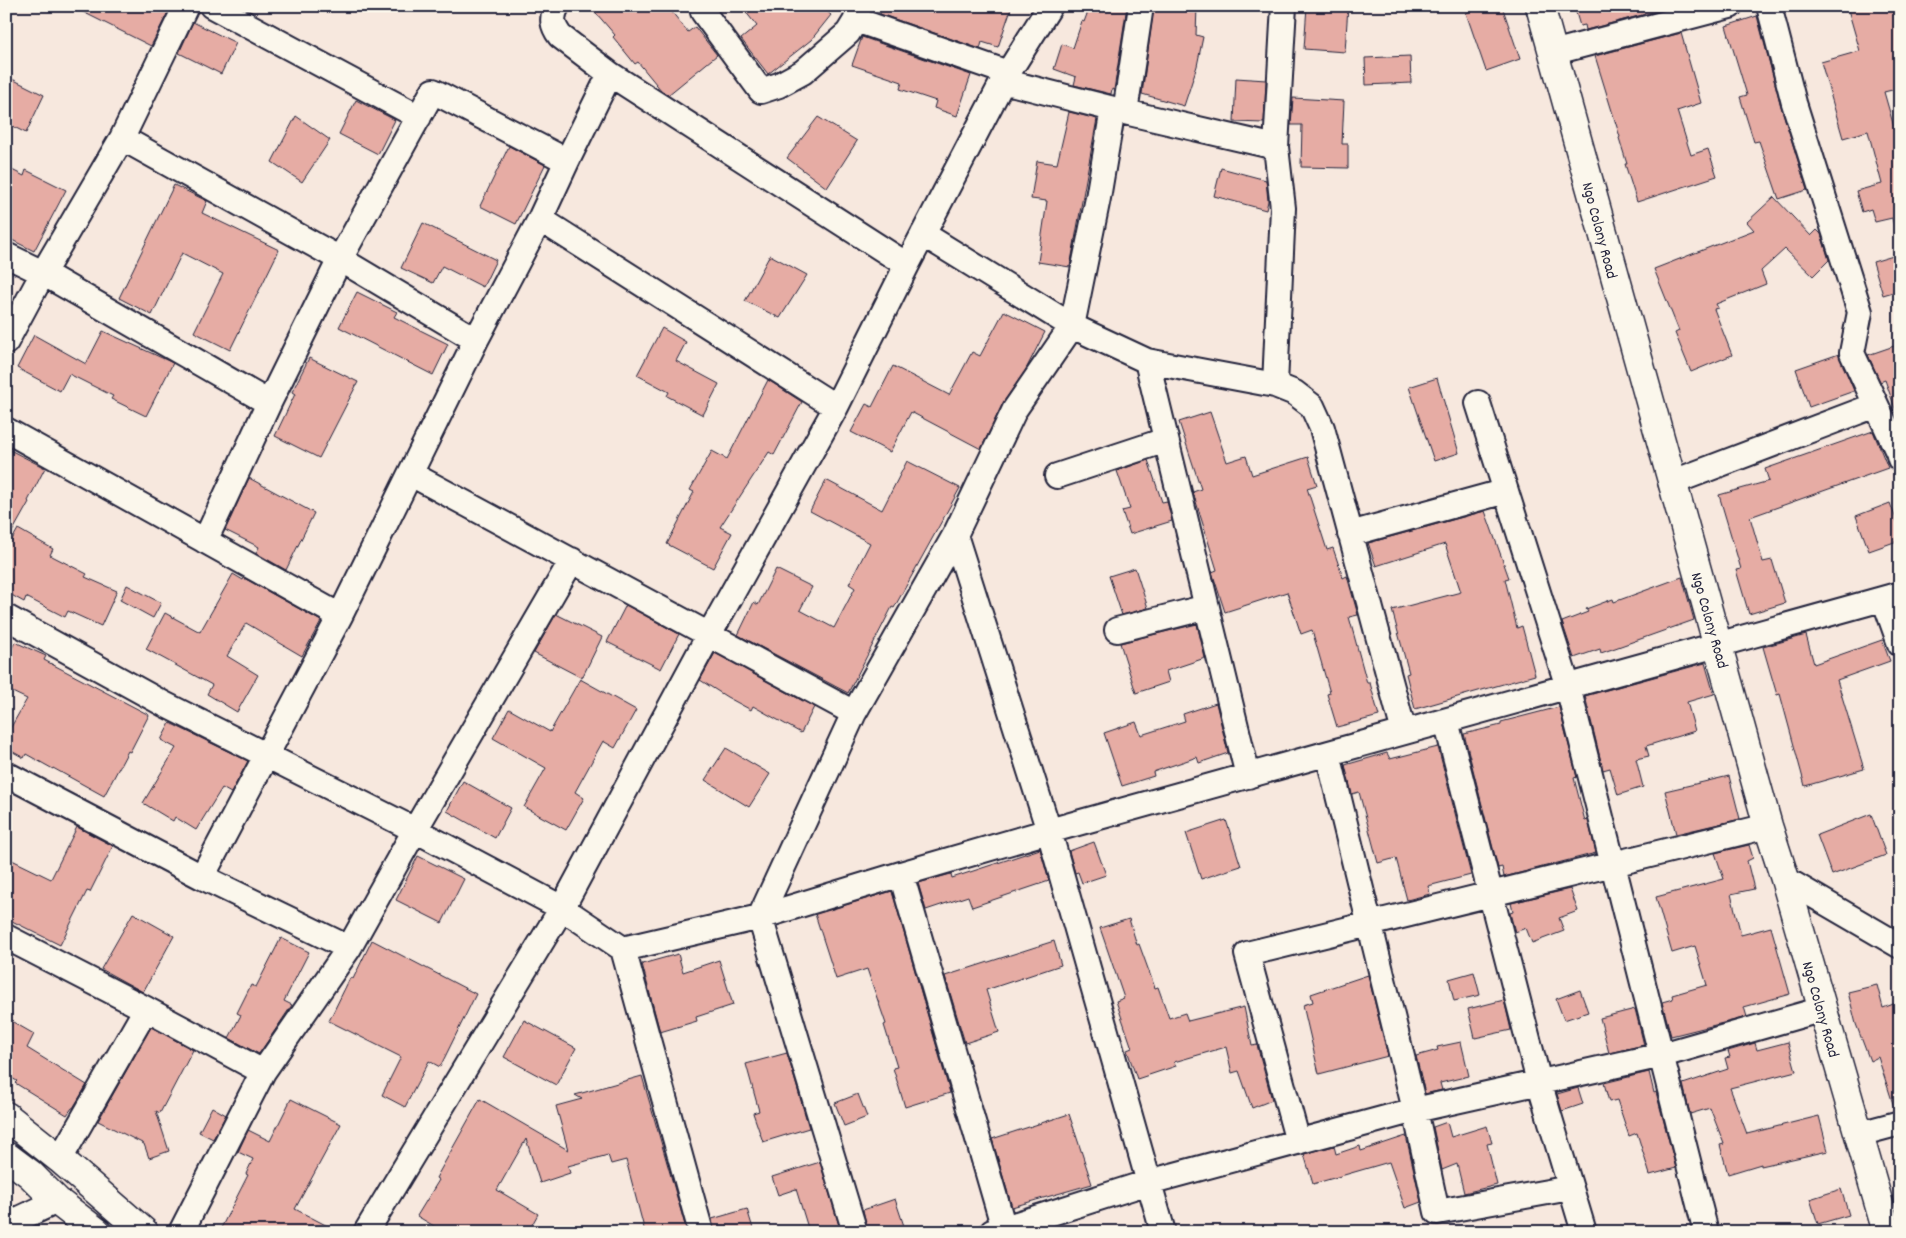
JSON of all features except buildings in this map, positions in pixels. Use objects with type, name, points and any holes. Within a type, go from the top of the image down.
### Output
[{"type":"street","points":[[6,342],[43,273],[122,138],[186,6]]},
{"type":"street","points":[[212,6],[419,117]]},
{"type":"street","points":[[557,6],[552,16],[555,29],[560,36],[610,74],[907,265]]},
{"type":"street","points":[[702,6],[703,12],[761,91],[780,85],[803,72],[848,33],[857,13],[1005,77],[1119,111],[1276,147]]},
{"type":"street","points":[[375,1228],[562,908],[709,635],[836,406],[1005,77],[1050,6]]},
{"type":"street","points":[[855,1232],[760,918],[854,713],[956,535],[1015,409],[1072,326],[1098,198],[1141,6]]},
{"type":"street","points":[[1275,385],[1283,208],[1276,147],[1284,6]]},
{"type":"street","name":"Ngo Colony Road","points":[[1540,6],[1671,483],[1768,826],[1887,1232]]},
{"type":"street","points":[[1552,53],[1730,6]]},
{"type":"street","points":[[1769,6],[1794,103],[1860,312],[1852,354],[1900,459]]},
{"type":"street","points":[[202,877],[340,616],[476,340],[540,219],[566,161],[610,74]]},
{"type":"street","points":[[205,541],[269,403],[340,259],[433,91],[566,161]]},
{"type":"street","points":[[122,138],[340,259],[476,340]]},
{"type":"street","points":[[540,219],[836,406]]},
{"type":"street","points":[[923,234],[1072,326],[1147,361],[1275,385],[1295,393],[1312,406],[1322,428],[1404,732]]},
{"type":"street","points":[[6,254],[43,273],[269,403]]},
{"type":"street","points":[[1147,361],[1248,776]]},
{"type":"street","points":[[1478,403],[1568,687],[1706,1232]]},
{"type":"street","points":[[1671,483],[1876,405]]},
{"type":"street","points":[[6,430],[340,616]]},
{"type":"street","points":[[1057,476],[1166,440]]},
{"type":"street","points":[[411,474],[854,713]]},
{"type":"street","points":[[1350,534],[1506,491]]},
{"type":"street","points":[[956,535],[1049,831],[1163,1232]]},
{"type":"street","points":[[180,1232],[263,1072],[348,948],[572,560]]},
{"type":"street","points":[[623,949],[760,918],[900,874],[1049,831],[1892,596],[1900,644]]},
{"type":"street","points":[[1117,630],[1207,607]]},
{"type":"street","points":[[6,617],[164,704],[415,830],[562,908],[623,949],[701,1232]]},
{"type":"street","points":[[1446,721],[1539,1082],[1584,1232]]},
{"type":"street","points":[[1328,754],[1415,1110],[1437,1212],[1570,1188]]},
{"type":"street","points":[[6,774],[202,877],[348,948]]},
{"type":"street","points":[[1298,1142],[1248,954],[1768,826]]},
{"type":"street","points":[[900,874],[1000,1230],[1149,1182],[1415,1110],[1662,1055],[1822,1009]]},
{"type":"street","points":[[1785,879],[1900,946]]},
{"type":"street","points":[[6,937],[263,1072]]},
{"type":"street","points":[[60,1159],[146,1009]]},
{"type":"street","points":[[6,1116],[60,1159],[144,1232]]},
{"type":"street","points":[[1858,1134],[1900,1123]]},
{"type":"street","points":[[6,1156],[30,1174],[57,1201],[96,1232]]},
{"type":"street","points":[[6,1225],[57,1201]]}]
